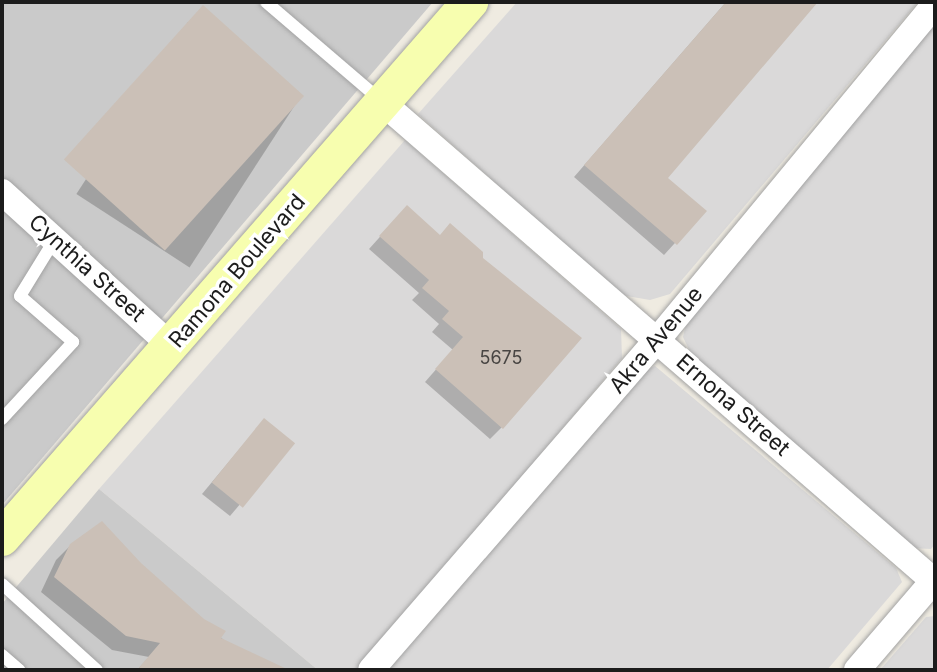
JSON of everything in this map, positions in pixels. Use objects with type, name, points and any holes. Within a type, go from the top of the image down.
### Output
[{"type":"street","name":"Ramona Boulevard","points":[[2,538],[470,2]]},
{"type":"street","name":"Akra Avenue","points":[[371,670],[658,339],[935,4]]},
{"type":"street","name":"Ernona Street","points":[[383,103],[934,581]]},
{"type":"street","name":"Cynthia Street","points":[[2,192],[171,346]]},
{"type":"street","points":[[857,670],[934,581]]},
{"type":"lane","points":[[266,2],[383,103]]},
{"type":"lane","points":[[2,419],[73,342],[20,296],[55,239]]},
{"type":"lane","points":[[2,584],[97,670]]},
{"type":"lane","points":[[2,655],[19,670]]},
{"type":"shaded area","points":[[2,2],[433,2],[2,505]]},
{"type":"shaded area","points":[[517,2],[918,2],[670,294],[650,300],[621,295],[418,114]]},
{"type":"shaded area","points":[[935,22],[935,544],[931,549],[912,548],[693,358],[683,337],[689,312]]},
{"type":"shaded area","points":[[405,140],[621,329],[622,358],[358,670],[318,670],[99,489]]},
{"type":"shaded area","points":[[655,366],[896,568],[902,582],[827,670],[385,670],[639,373]]},
{"type":"shaded area","points":[[99,489],[318,670],[2,670],[2,604]]},
{"type":"shaded area","points":[[935,616],[935,670],[880,670],[926,617]]},
{"type":"building","points":[[726,2],[818,2],[668,178],[707,211],[677,245],[584,165]]},
{"type":"building","points":[[203,5],[304,96],[165,251],[64,160]]},
{"type":"building","points":[[407,205],[440,235],[450,223],[483,252],[483,258],[582,338],[503,429],[435,369],[463,337],[442,319],[449,311],[422,288],[429,280],[379,236]]},
{"type":"building","points":[[264,418],[295,443],[243,508],[212,483]]},
{"type":"building","points":[[102,521],[141,563],[204,619],[226,631],[221,638],[289,670],[137,670],[160,643],[126,636],[54,577],[70,544]]}]
